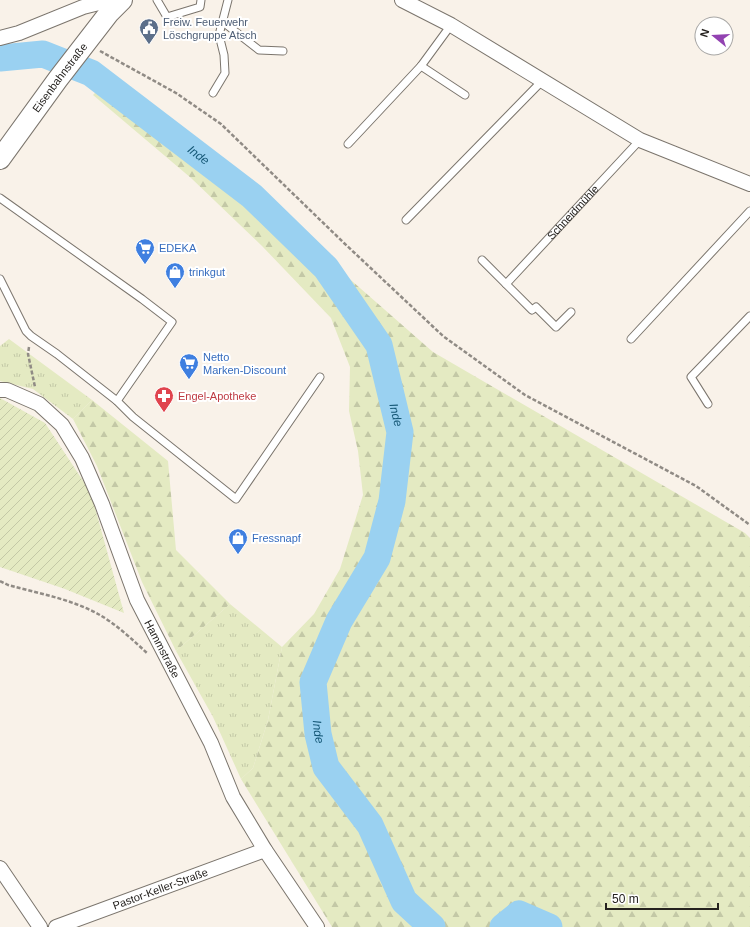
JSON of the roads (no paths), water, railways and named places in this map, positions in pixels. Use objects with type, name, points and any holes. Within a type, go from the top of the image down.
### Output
[{"type":"main road","name":"Eisenbahnstraße","points":[[0,158],[58,78],[119,3]]},
{"type":"street","points":[[402,0],[451,25],[640,140],[750,184]]},
{"type":"street","points":[[0,38],[19,33],[83,7],[99,3],[119,3]]},
{"type":"street","name":"Hammstraße","points":[[0,390],[7,390],[39,404],[62,425],[82,458],[102,504],[137,600],[211,743],[233,797],[265,850],[317,927]]},
{"type":"street","name":"Pastor-Keller-Straße","points":[[56,927],[265,850]]},
{"type":"street","points":[[0,868],[40,927]]},
{"type":"lane","points":[[158,0],[167,17],[200,7],[201,0]]},
{"type":"lane","points":[[213,93],[225,73],[224,55],[219,35],[228,0]]},
{"type":"lane","points":[[223,22],[259,50],[283,51]]},
{"type":"lane","points":[[348,144],[421,66],[451,25]]},
{"type":"lane","points":[[421,66],[465,95]]},
{"type":"lane","points":[[406,220],[543,80]]},
{"type":"lane","name":"Schneidmühle","points":[[506,284],[640,140]]},
{"type":"lane","points":[[0,198],[172,322],[116,401]]},
{"type":"lane","points":[[631,339],[750,211]]},
{"type":"lane","points":[[482,260],[532,310],[536,307],[556,327],[571,312]]},
{"type":"lane","points":[[0,279],[26,331],[31,336],[57,354],[236,499],[320,377]]},
{"type":"lane","points":[[708,404],[692,377],[750,316]]},
{"type":"waterway","name":"Inde","points":[[0,58],[43,54],[91,73],[252,196],[326,268],[379,345],[400,432],[392,501],[377,558],[339,621],[313,682],[318,734],[326,767],[370,825],[404,901],[432,927]]},
{"type":"waterway","name":"Inde","points":[[503,927],[519,914],[549,927]]},
{"type":"place","name":"Freiw. Feuerwehr Löschgruppe Atsch","points":[[149,45]]},
{"type":"place","name":"EDEKA","points":[[145,265]]},
{"type":"place","name":"trinkgut","points":[[175,289]]},
{"type":"place","name":"Netto Marken-Discount","points":[[189,380]]},
{"type":"place","name":"Engel-Apotheke","points":[[164,413]]},
{"type":"place","name":"Fressnapf","points":[[238,555]]}]
